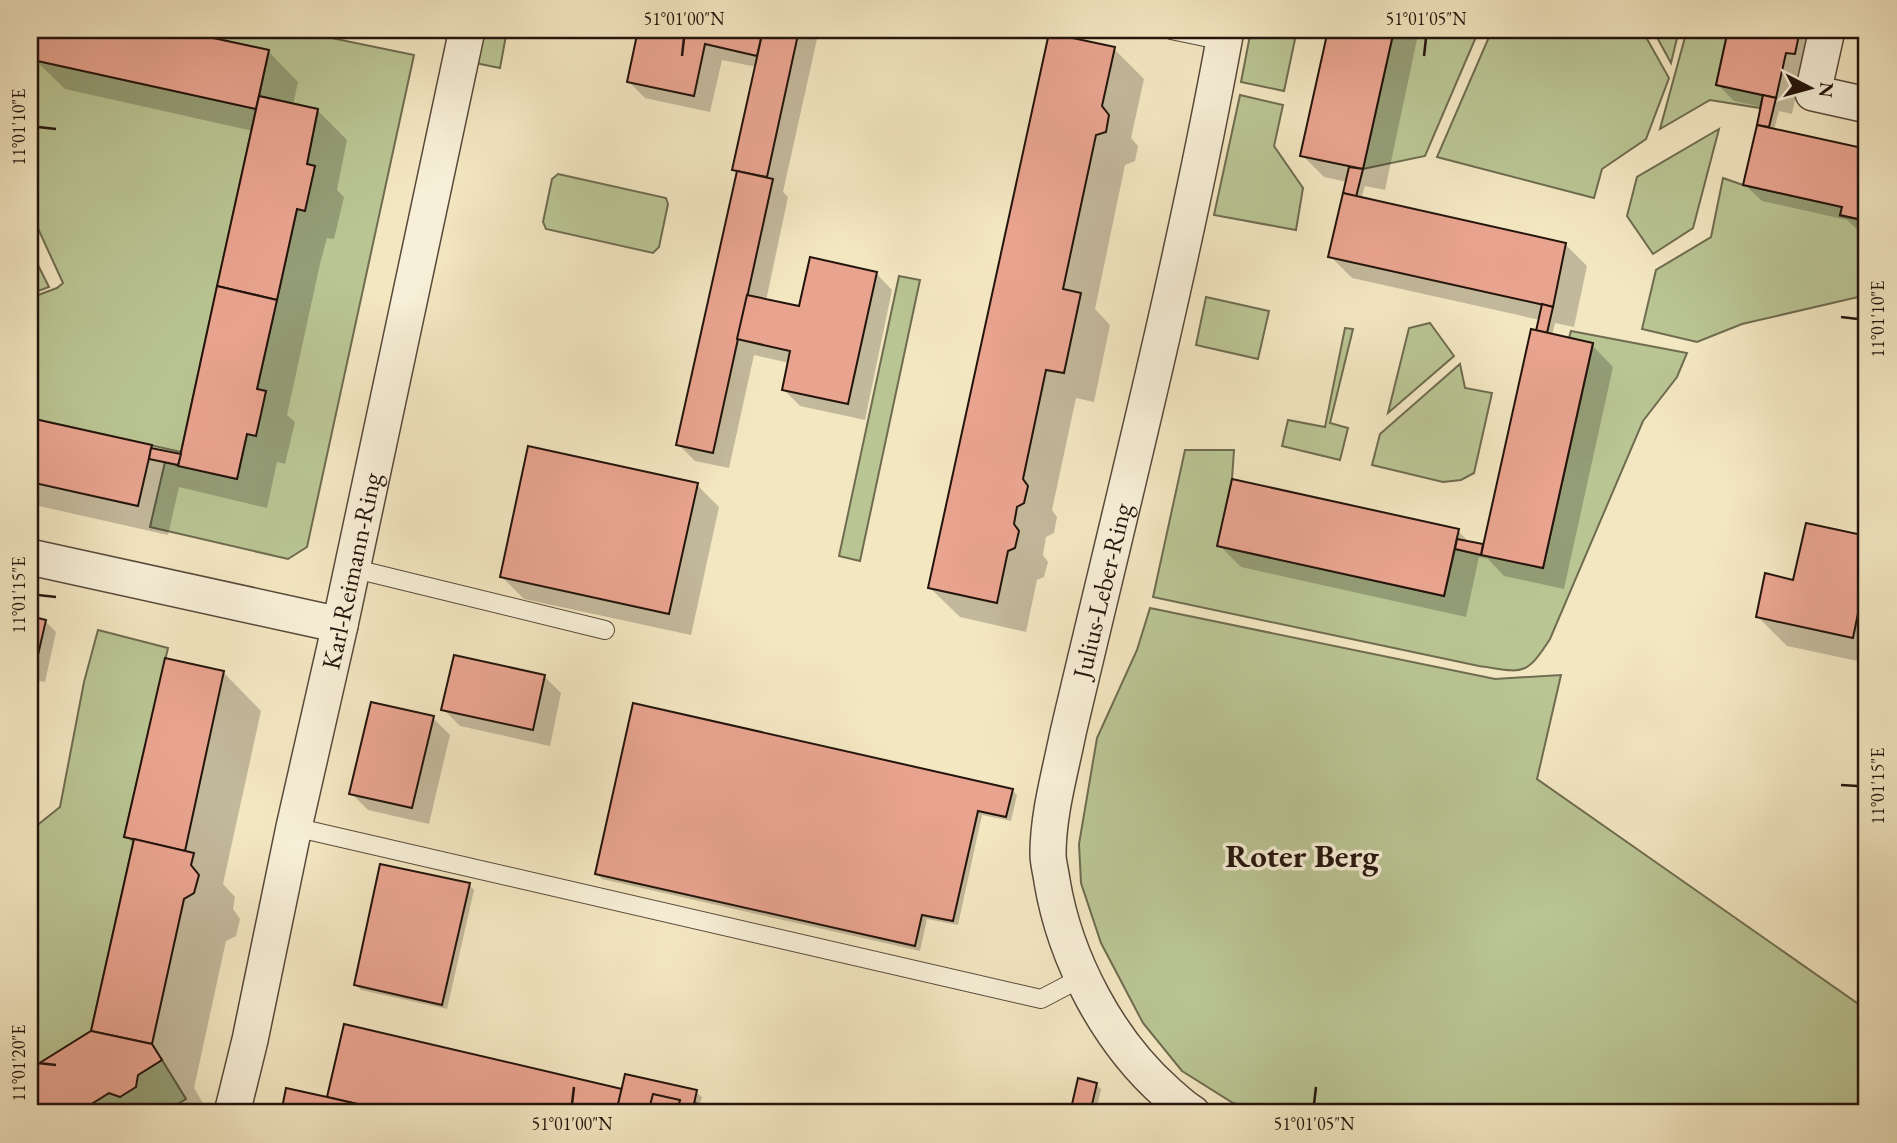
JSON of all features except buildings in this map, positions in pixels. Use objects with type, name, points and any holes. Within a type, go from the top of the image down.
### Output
[{"type":"street","name":"Karl-Reimann-Ring","points":[[237,1110],[294,827],[340,625],[467,30]]},
{"type":"street","points":[[1827,30],[1813,93],[1867,105]]},
{"type":"street","name":"Julius-Leber-Ring","points":[[1189,1113],[1146,1075],[1107,1021],[1083,977],[1068,940],[1055,898],[1048,856],[1052,810],[1068,733],[1181,253],[1210,122],[1225,35]]},
{"type":"street","points":[[30,557],[340,625]]},
{"type":"lane","points":[[1171,30],[1225,35]]},
{"type":"lane","points":[[351,568],[605,630]]},
{"type":"lane","points":[[294,827],[1041,999],[1083,977]]},
{"type":"green space","points":[[30,30],[40,30],[33,60],[256,109],[181,452],[30,418],[30,298],[63,283],[30,211]]},
{"type":"green space","points":[[196,30],[307,30],[307,33],[414,55],[307,547],[288,559],[150,527],[165,462],[237,479],[247,434],[266,391],[257,389],[297,209],[315,166],[307,164],[318,109],[259,96],[269,50],[195,34]]},
{"type":"green space","points":[[482,30],[507,30],[500,68],[475,63]]},
{"type":"green space","points":[[1251,30],[1297,30],[1284,91],[1241,82]]},
{"type":"green space","points":[[1394,30],[1479,30],[1425,156],[1363,169]]},
{"type":"green space","points":[[1492,30],[1642,30],[1669,78],[1646,139],[1602,169],[1594,198],[1437,157]]},
{"type":"green space","points":[[1653,30],[1679,30],[1671,63]]},
{"type":"green space","points":[[1687,30],[1728,30],[1716,85],[1763,95],[1760,108],[1710,100],[1660,129]]},
{"type":"green space","points":[[1240,95],[1283,105],[1274,146],[1303,188],[1296,230],[1214,215]]},
{"type":"green space","points":[[1719,129],[1693,228],[1653,254],[1627,216],[1637,177]]},
{"type":"green space","points":[[558,174],[666,198],[668,204],[659,247],[653,253],[546,229],[543,222],[552,179]]},
{"type":"green space","points":[[1723,178],[1842,207],[1840,216],[1867,221],[1867,295],[1742,324],[1697,342],[1642,329],[1656,270],[1711,237]]},
{"type":"green space","points":[[30,249],[49,287],[30,294]]},
{"type":"green space","points":[[899,276],[920,280],[860,561],[839,556]]},
{"type":"green space","points":[[1206,297],[1269,311],[1258,359],[1196,345]]},
{"type":"green space","points":[[1430,323],[1454,356],[1388,413],[1409,328]]},
{"type":"green space","points":[[1345,328],[1353,329],[1330,423],[1348,428],[1340,460],[1282,446],[1288,420],[1325,427]]},
{"type":"green space","points":[[1571,331],[1687,353],[1677,377],[1643,421],[1550,639],[1528,666],[1505,670],[1479,666],[1153,597],[1185,450],[1234,450],[1232,479],[1218,546],[1444,596],[1455,549],[1543,568],[1593,344],[1569,338]]},
{"type":"green space","points":[[1460,364],[1465,388],[1492,393],[1474,473],[1461,480],[1443,482],[1372,465],[1380,434]]},
{"type":"green space","points":[[1150,608],[1495,679],[1561,675],[1537,779],[1867,1010],[1867,1113],[1271,1113],[1233,1103],[1182,1071],[1143,1023],[1101,943],[1081,883],[1079,844],[1097,738],[1137,650]]},
{"type":"green space","points":[[98,630],[168,648],[124,837],[134,839],[91,1031],[30,1069],[30,831],[60,807],[84,682]]},
{"type":"green space","points":[[162,1060],[186,1099],[163,1113],[77,1113],[109,1093],[120,1097],[138,1075]]},
{"type":"district","name":"Roter Berg","points":[[1302,855]]}]
